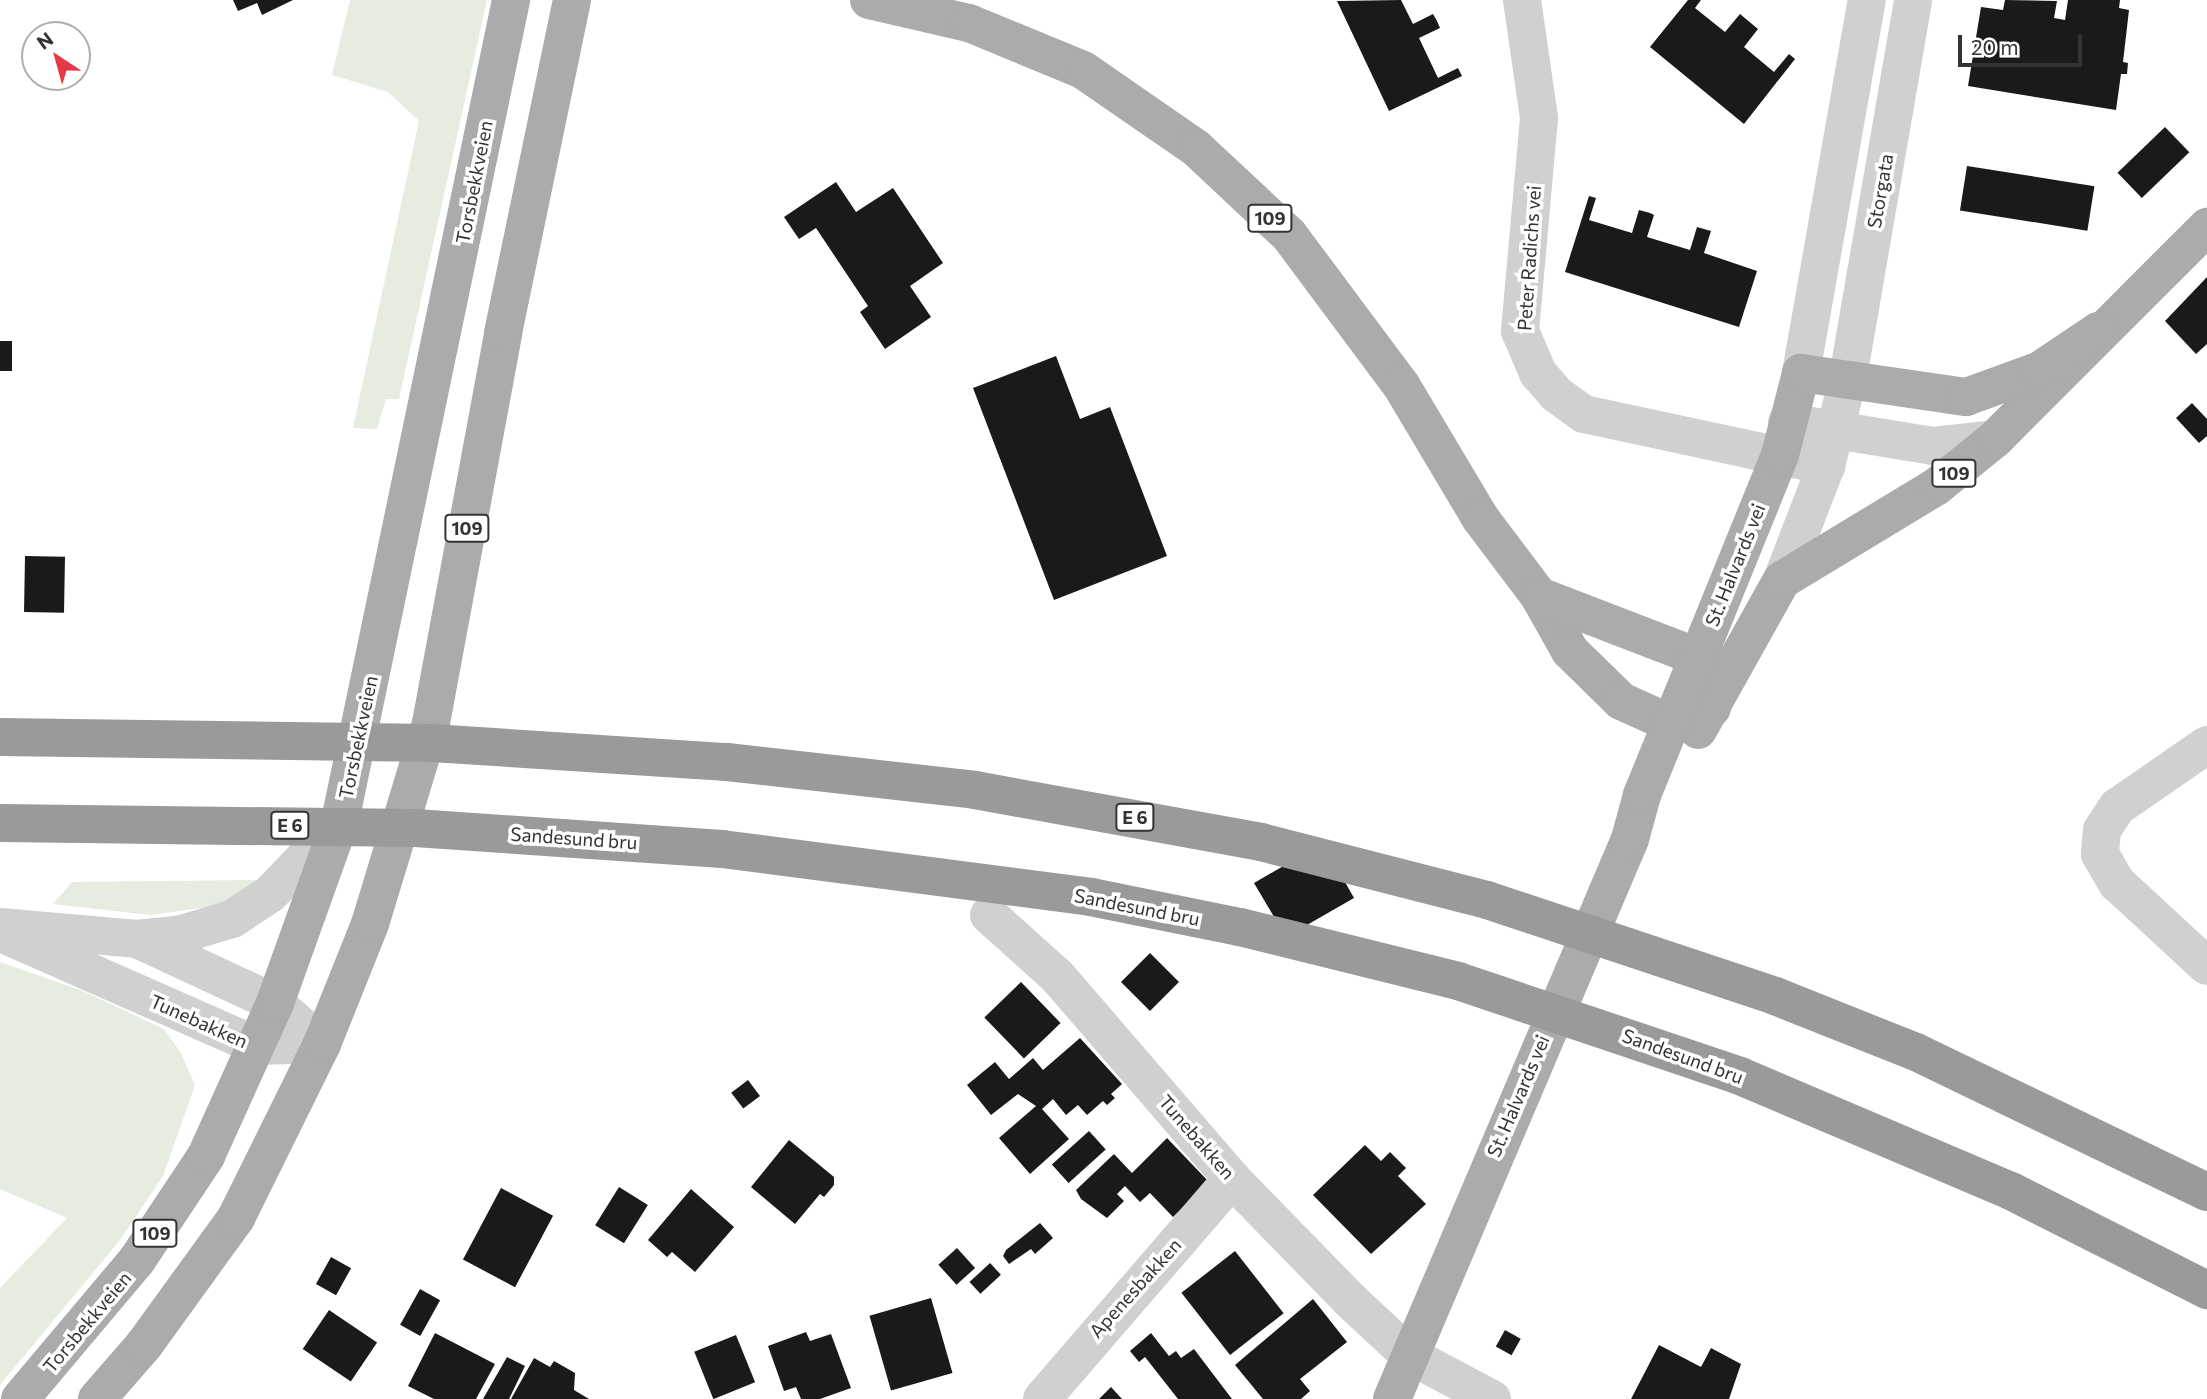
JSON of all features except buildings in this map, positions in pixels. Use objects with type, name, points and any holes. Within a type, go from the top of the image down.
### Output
[{"type":"highway","name":"E 6","points":[[0,737],[419,743],[727,762],[975,790],[1261,842],[1487,900],[1775,996],[1940,1063],[2207,1192]]},
{"type":"highway","name":"Sandesund bru","points":[[0,823],[415,828],[722,849],[1091,897],[1240,927],[1458,981],[1740,1076],[2011,1191],[2207,1290]]},
{"type":"main road","name":"Torsbekkveien","points":[[20,1399],[137,1260],[206,1156],[275,1003],[340,821],[511,0]]},
{"type":"main road","name":"109","points":[[97,1399],[144,1345],[236,1218],[323,1044],[370,924],[431,723],[503,332],[572,0]]},
{"type":"main road","name":"109","points":[[869,0],[969,23],[1083,69],[1196,148],[1289,235],[1401,385],[1481,519],[1539,596],[1570,651],[1612,692],[1672,724]]},
{"type":"main road","name":"109","points":[[1782,580],[1937,486],[1995,439],[2098,331],[2207,227]]},
{"type":"main road","name":"109","points":[[1801,373],[1847,383],[1966,397],[2040,370],[2098,331]]},
{"type":"main road","name":"St. Halvards vei","points":[[1392,1399],[1630,839],[1784,438],[1801,373]]},
{"type":"main road","name":"St. Halvards vei","points":[[1630,839],[1712,708],[1782,580]]},
{"type":"main road","points":[[1539,596],[1698,657],[1712,708],[1672,724]]},
{"type":"street","name":"Peter Radichs vei","points":[[1521,0],[1539,118],[1520,331],[1538,373],[1556,394],[1584,414],[1784,438],[1826,466]]},
{"type":"street","points":[[1801,373],[1867,0]]},
{"type":"street","name":"Storgata","points":[[1847,383],[1913,0]]},
{"type":"street","name":"St. Halvards vei","points":[[1782,580],[1826,466],[1847,383]]},
{"type":"street","points":[[1784,438],[1835,430],[1933,446],[1995,439]]},
{"type":"street","points":[[2207,745],[2117,807],[2102,830],[2100,854],[2117,883],[2207,966]]},
{"type":"street","name":"Tunebakken","points":[[0,930],[137,939],[182,934],[232,919],[270,894],[340,821]]},
{"type":"street","name":"Tunebakken","points":[[989,915],[1057,976],[1232,1179],[1409,1355],[1492,1399]]},
{"type":"street","name":"Tunebakken","points":[[0,930],[257,1046],[323,1044]]},
{"type":"street","name":"Tunebakken","points":[[137,939],[275,1003],[323,1044]]},
{"type":"street","name":"Apenesbakken","points":[[1042,1399],[1232,1179]]},
{"type":"shaded area","points":[[350,0],[487,0],[399,399],[386,399],[377,429],[353,428],[419,121],[388,92],[332,75]]},
{"type":"shaded area","points":[[264,880],[215,906],[151,915],[53,904],[72,882]]},
{"type":"shaded area","points":[[0,962],[83,991],[164,1029],[181,1053],[195,1085],[163,1176],[120,1240],[0,1385],[0,1288],[67,1218],[0,1189]]}]
